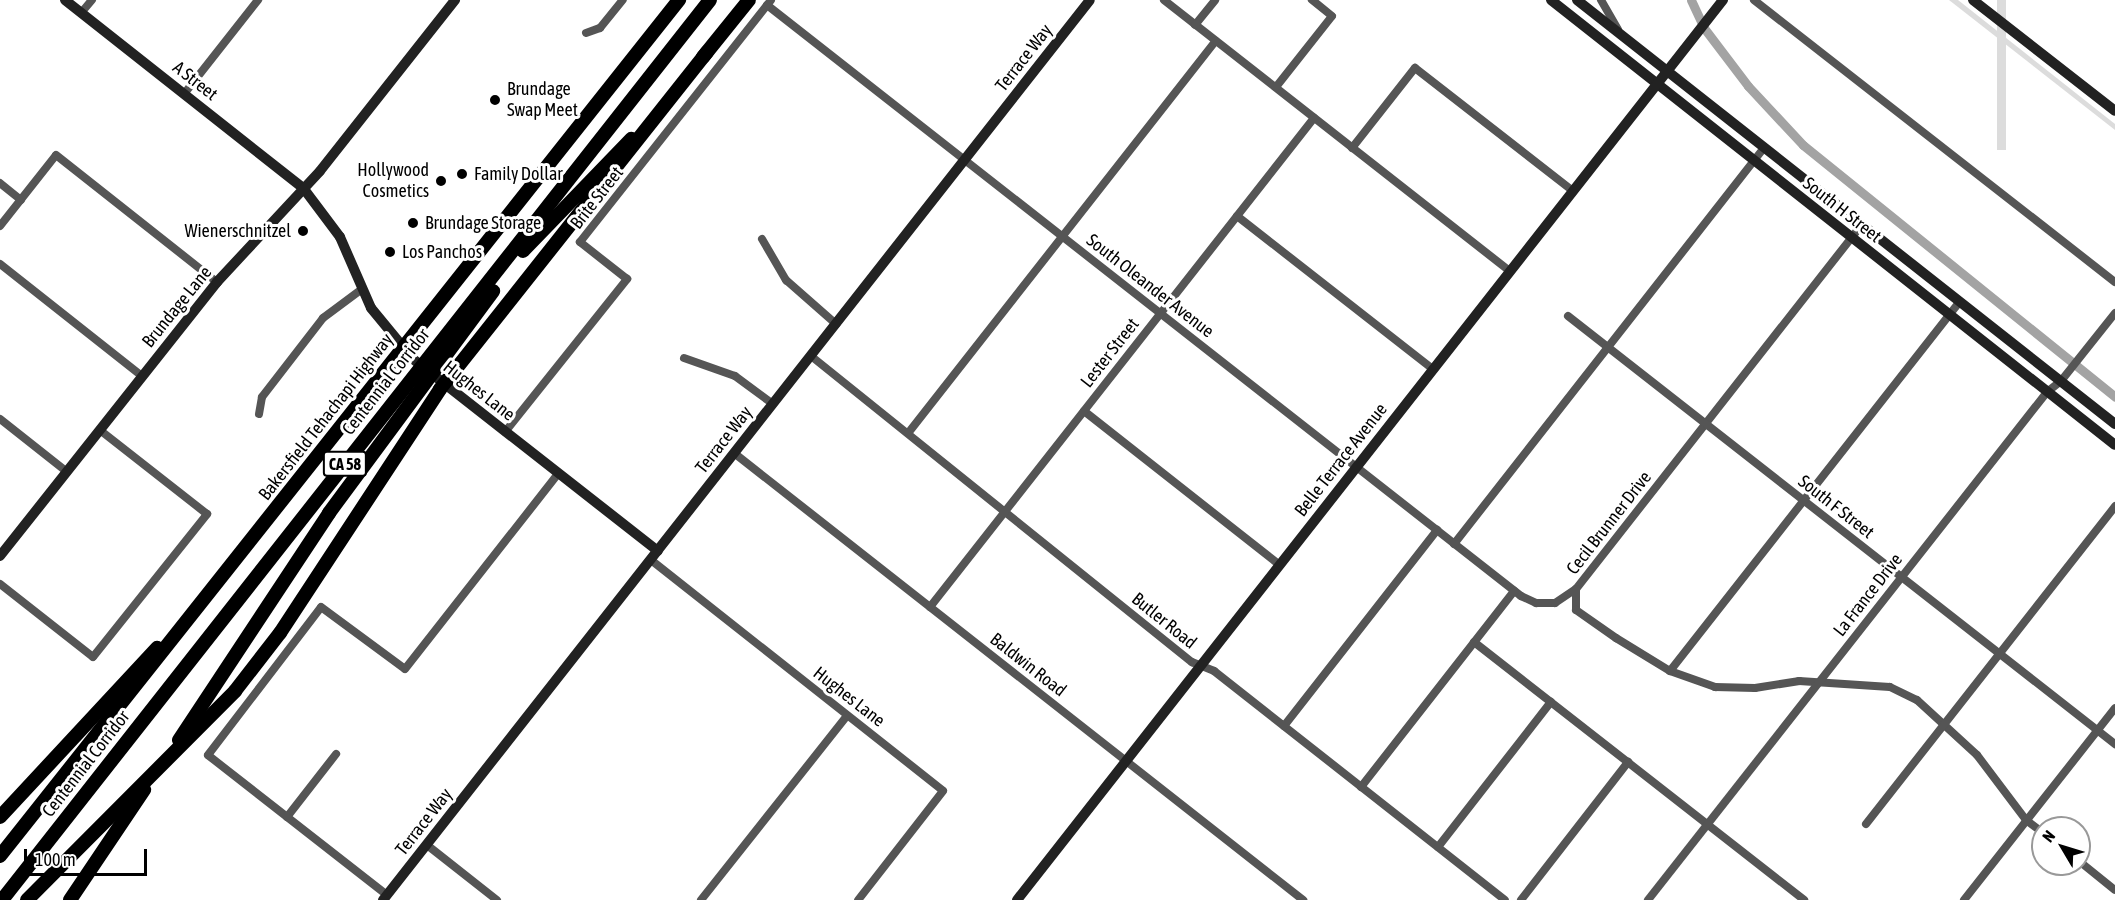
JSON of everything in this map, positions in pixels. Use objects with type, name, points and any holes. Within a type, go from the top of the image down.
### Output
[{"type":"highway","name":"Bakersfield Tehachapi Highway","points":[[0,856],[207,598],[679,0]]},
{"type":"highway","name":"CA 58","points":[[687,28],[710,0]]},
{"type":"highway","points":[[523,250],[597,176],[707,52],[749,0]]},
{"type":"highway","points":[[70,900],[152,789],[154,778],[361,468],[687,28]]},
{"type":"highway","name":"Centennial Corridor","points":[[2,900],[687,28]]},
{"type":"highway","points":[[27,900],[235,691],[280,633],[440,389],[672,100],[707,52]]},
{"type":"highway","points":[[0,817],[91,716],[207,598]]},
{"type":"highway","points":[[82,900],[112,845]]},
{"type":"street","name":"A Street","points":[[64,0],[304,189]]},
{"type":"street","points":[[81,13],[92,0]]},
{"type":"street","points":[[184,94],[258,0]]},
{"type":"street","name":"Brundage Lane","points":[[0,556],[217,282],[304,189],[455,0]]},
{"type":"street","points":[[585,33],[600,28],[622,0]]},
{"type":"street","name":"Terrace Way","points":[[385,898],[1090,0]]},
{"type":"street","points":[[1164,0],[1510,271]]},
{"type":"street","points":[[1196,25],[1215,0]]},
{"type":"street","points":[[1275,87],[1332,15],[1312,0]]},
{"type":"street","name":"South H Street","points":[[1551,0],[1656,86],[2115,445]]},
{"type":"street","name":"South H Street","points":[[1577,0],[1666,73],[2115,424]]},
{"type":"street","points":[[1601,0],[1624,38]]},
{"type":"street","name":"Belle Terrace Avenue","points":[[1017,900],[1723,0]]},
{"type":"street","points":[[1755,0],[2115,282]]},
{"type":"street","points":[[1973,0],[2115,111]]},
{"type":"street","name":"South Oleander Avenue","points":[[769,3],[965,160],[1514,591]]},
{"type":"street","name":"Brite Street","points":[[505,432],[627,279],[580,242],[769,3]]},
{"type":"street","points":[[909,432],[1216,41]]},
{"type":"street","points":[[1352,148],[1415,68],[1573,191]]},
{"type":"street","name":"Lester Street","points":[[930,607],[1314,118]]},
{"type":"street","points":[[1454,544],[1763,149]]},
{"type":"street","points":[[0,226],[56,155],[217,282]]},
{"type":"street","points":[[0,183],[21,200]]},
{"type":"street","name":"Hughes Lane","points":[[304,189],[340,237],[362,289],[383,326],[413,359],[558,474],[847,716],[943,791],[858,900]]},
{"type":"street","points":[[1237,216],[1433,369]]},
{"type":"street","name":"Cecil Brunner Drive","points":[[1514,591],[1527,600],[1546,604],[1564,600],[1576,589],[1861,225]]},
{"type":"street","points":[[762,239],[786,280],[836,324]]},
{"type":"street","points":[[0,264],[142,376]]},
{"type":"street","points":[[259,414],[262,398],[323,318],[362,289]]},
{"type":"street","points":[[1670,671],[1959,302]]},
{"type":"street","name":"La France Drive","points":[[1648,900],[2047,392],[2061,381],[2115,312]]},
{"type":"street","name":"South F Street","points":[[1568,316],[2115,744]]},
{"type":"street","name":"Butler Road","points":[[811,356],[909,432],[1192,662],[1203,665],[1284,726],[1505,900]]},
{"type":"street","points":[[684,358],[735,376],[773,405]]},
{"type":"street","points":[[1084,411],[1280,565]]},
{"type":"street","points":[[0,419],[67,472]]},
{"type":"street","points":[[0,584],[93,657],[207,514],[100,430]]},
{"type":"street","name":"Baldwin Road","points":[[734,453],[1304,900]]},
{"type":"street","points":[[385,898],[208,755],[321,607],[405,669],[558,474]]},
{"type":"street","points":[[1866,824],[2115,507]]},
{"type":"street","points":[[1284,726],[1437,530]]},
{"type":"street","points":[[1576,589],[1576,610],[1670,671],[1715,687],[1819,683],[1890,687],[1917,700],[1977,755],[2031,824]]},
{"type":"street","points":[[1361,787],[1514,591]]},
{"type":"street","points":[[1474,642],[1804,900]]},
{"type":"street","points":[[1438,847],[1551,702]]},
{"type":"street","points":[[1964,900],[2115,708]]},
{"type":"street","points":[[701,900],[847,716]]},
{"type":"street","points":[[287,817],[336,754]]},
{"type":"street","points":[[1521,900],[1628,762]]},
{"type":"street","points":[[427,845],[497,900]]},
{"type":"street","points":[[2091,871],[2115,890]]},
{"type":"shaded area","points":[[1949,0],[1958,0],[2115,124],[2115,130]]},
{"type":"shaded area","points":[[1997,0],[2006,0],[2006,150],[1997,150]]},
{"type":"waterway","points":[[1691,0],[1704,28],[1748,86],[1803,145],[2115,397]]},
{"type":"place","name":"Brundage Swap Meet","points":[[495,100]]},
{"type":"place","name":"Family Dollar","points":[[462,174]]},
{"type":"place","name":"Hollywood Cosmetics","points":[[441,181]]},
{"type":"place","name":"Brundage Storage","points":[[413,223]]},
{"type":"place","name":"Wienerschnitzel","points":[[303,231]]},
{"type":"place","name":"Los Panchos","points":[[390,252]]}]
